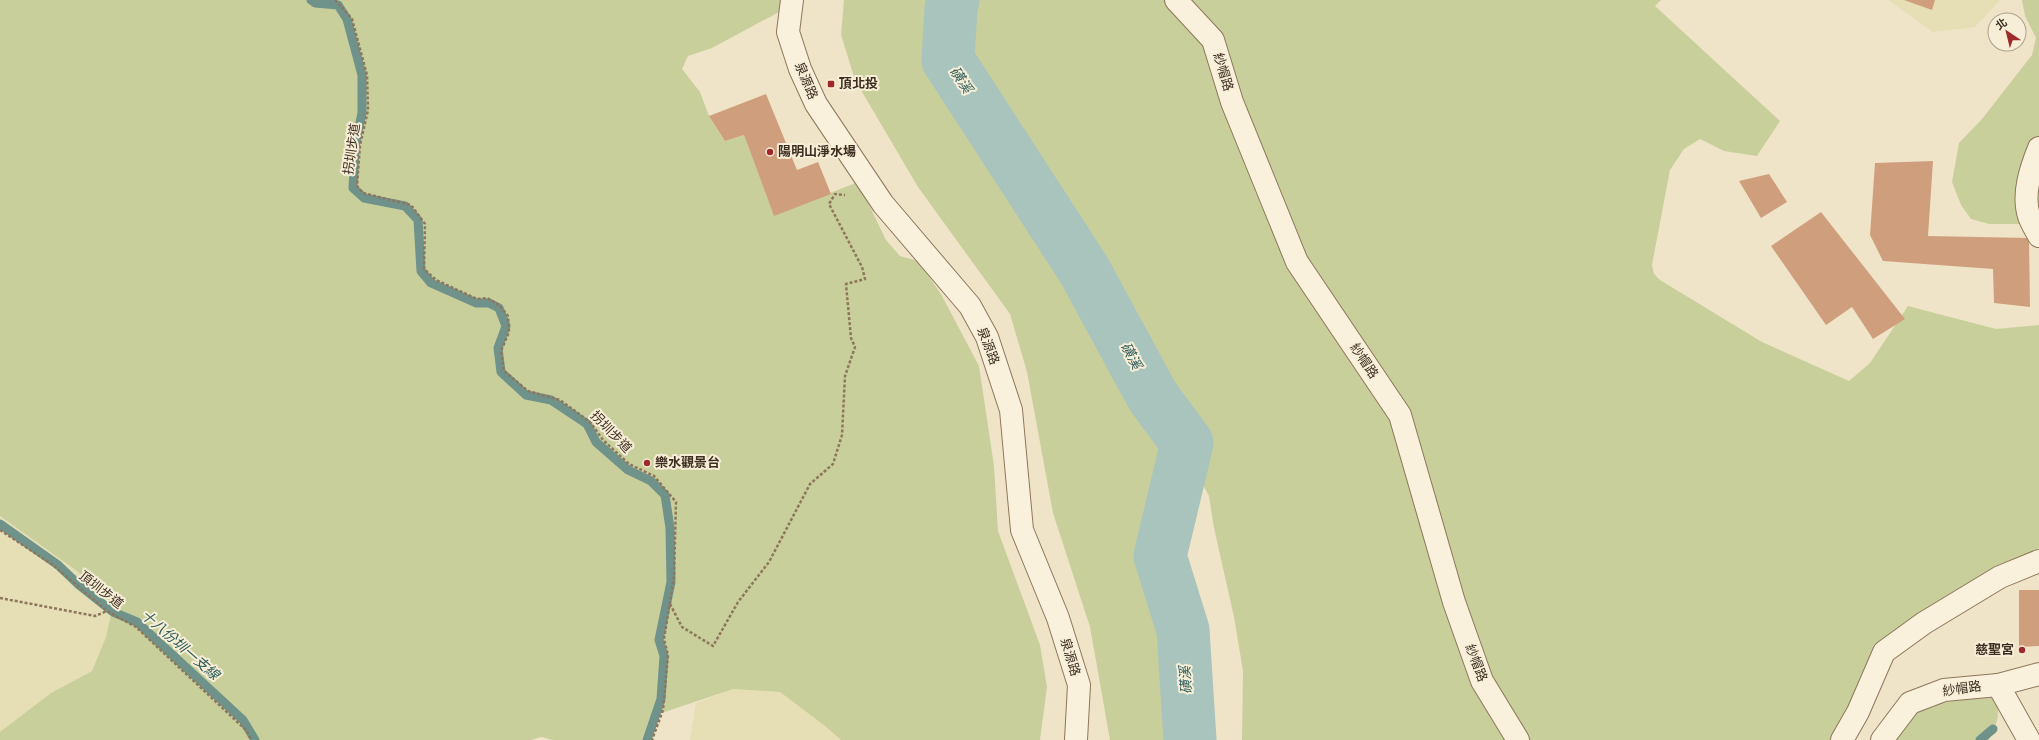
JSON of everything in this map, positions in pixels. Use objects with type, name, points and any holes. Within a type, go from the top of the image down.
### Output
[{"type":"street","name":"泉源路","points":[[792,0],[788,32],[800,69],[816,104],[883,204],[970,306],[987,338],[1011,410],[1022,530],[1058,618],[1079,685],[1076,740]]},
{"type":"street","name":"紗帽路","points":[[1176,0],[1213,40],[1232,102],[1297,262],[1400,415],[1454,602],[1482,680],[1518,740]]},
{"type":"street","points":[[2039,148],[2034,161],[2027,192],[2029,216],[2039,236]]},
{"type":"street","points":[[1842,740],[1858,712],[1884,652],[1924,622],[2000,577],[2039,560]]},
{"type":"street","points":[[1998,685],[2039,674]]},
{"type":"street","name":"紗帽路","points":[[1882,740],[1910,703],[1944,690],[1998,685],[2029,740]]},
{"type":"path","name":"拐圳步道","points":[[335,0],[352,19],[367,75],[368,110],[360,145],[357,186],[363,192],[411,205],[425,224],[424,269],[436,280],[477,299],[487,298],[499,305],[508,316],[509,332],[501,351],[504,371],[528,391],[560,400],[590,422],[603,440],[629,464],[654,476],[676,502],[674,577],[664,640],[668,655],[663,710],[652,740]]},
{"type":"path","points":[[669,603],[682,627],[713,646],[738,602],[769,562],[810,484],[833,464],[842,435],[845,376],[855,347],[851,338],[846,284],[865,279],[862,267],[829,204],[835,194],[851,195],[883,204]]},
{"type":"path","name":"頂圳步道","points":[[0,530],[53,565],[107,611],[136,626],[247,731],[251,740]]},
{"type":"path","points":[[0,598],[95,616],[107,611]]},
{"type":"shaded area","points":[[1888,0],[2000,0],[1989,12],[1987,12],[1987,14],[1975,27],[1933,32]]},
{"type":"shaded area","points":[[0,516],[77,571],[113,604],[106,637],[92,671],[51,693],[0,732]]},
{"type":"shaded area","points":[[733,689],[780,692],[841,740],[690,740],[696,703]]},
{"type":"green space","points":[[0,0],[783,0],[781,11],[712,48],[688,56],[682,69],[700,92],[709,116],[725,141],[744,135],[774,215],[858,182],[886,240],[900,256],[918,261],[941,294],[979,366],[994,466],[998,531],[1040,645],[1047,687],[1040,740],[841,740],[780,692],[733,689],[650,717],[642,740],[553,740],[541,737],[531,740],[0,740],[0,732],[51,693],[92,671],[106,637],[113,604],[77,571],[0,516]]},
{"type":"green space","points":[[844,0],[1661,0],[1655,6],[1780,121],[1757,156],[1724,151],[1700,139],[1684,149],[1670,170],[1652,265],[1654,274],[1660,280],[1762,342],[1849,381],[1870,363],[1908,306],[1996,329],[2039,325],[2039,548],[1964,585],[1913,618],[1877,647],[1832,740],[1242,740],[1243,671],[1234,617],[1214,528],[1209,496],[1203,485],[1196,484],[1190,492],[1187,501],[1176,550],[1174,578],[1175,605],[1186,658],[1212,740],[1110,740],[1090,627],[1053,513],[1027,372],[1010,314],[918,187],[855,80],[841,35]]},
{"type":"green space","points":[[2022,0],[2039,0],[2039,224],[1989,224],[1971,219],[1961,205],[1952,182],[1959,143],[1982,119],[2032,55],[2036,38],[2027,20],[2027,12],[2024,12]]},
{"type":"green space","points":[[1992,695],[1997,706],[1998,717],[1989,740],[1889,740],[1921,706]]},
{"type":"building","points":[[1904,0],[1935,0],[1932,10]]},
{"type":"building","name":"陽明山淨水場","points":[[766,94],[797,170],[818,162],[831,194],[774,216],[744,135],[725,141],[709,116]]},
{"type":"building","points":[[1933,161],[1928,236],[2029,238],[2030,307],[1994,303],[1993,269],[1883,261],[1870,235],[1875,163]]},
{"type":"building","points":[[1769,174],[1787,202],[1761,218],[1739,181]]},
{"type":"building","points":[[1821,212],[1905,319],[1873,339],[1852,307],[1826,325],[1771,246]]},
{"type":"building","points":[[2019,590],[2039,590],[2039,646],[2019,647]]},
{"type":"waterway","points":[[311,0],[315,3],[338,5],[347,19],[362,75],[362,113],[355,146],[353,188],[364,198],[405,206],[418,220],[421,271],[431,283],[476,303],[489,303],[499,308],[506,326],[498,348],[501,372],[526,395],[551,400],[587,424],[596,442],[628,470],[651,481],[665,495],[670,528],[671,582],[659,640],[664,656],[661,699],[647,740]]},
{"type":"waterway","name":"磺溪","points":[[953,0],[951,8],[948,60],[1084,270],[1153,397],[1187,443],[1160,556],[1183,630],[1190,740]]},
{"type":"waterway","name":"十八份圳一支線","points":[[0,524],[58,565],[79,585],[113,612],[137,622],[243,720],[255,740]]},
{"type":"waterway","points":[[1980,740],[1993,729]]},
{"type":"place","name":"頂北投","points":[[831,84]]},
{"type":"place","name":"陽明山淨水場","points":[[770,152]]},
{"type":"place","name":"樂水觀景台","points":[[647,463]]},
{"type":"place","name":"慈聖宮","points":[[2022,650]]}]
